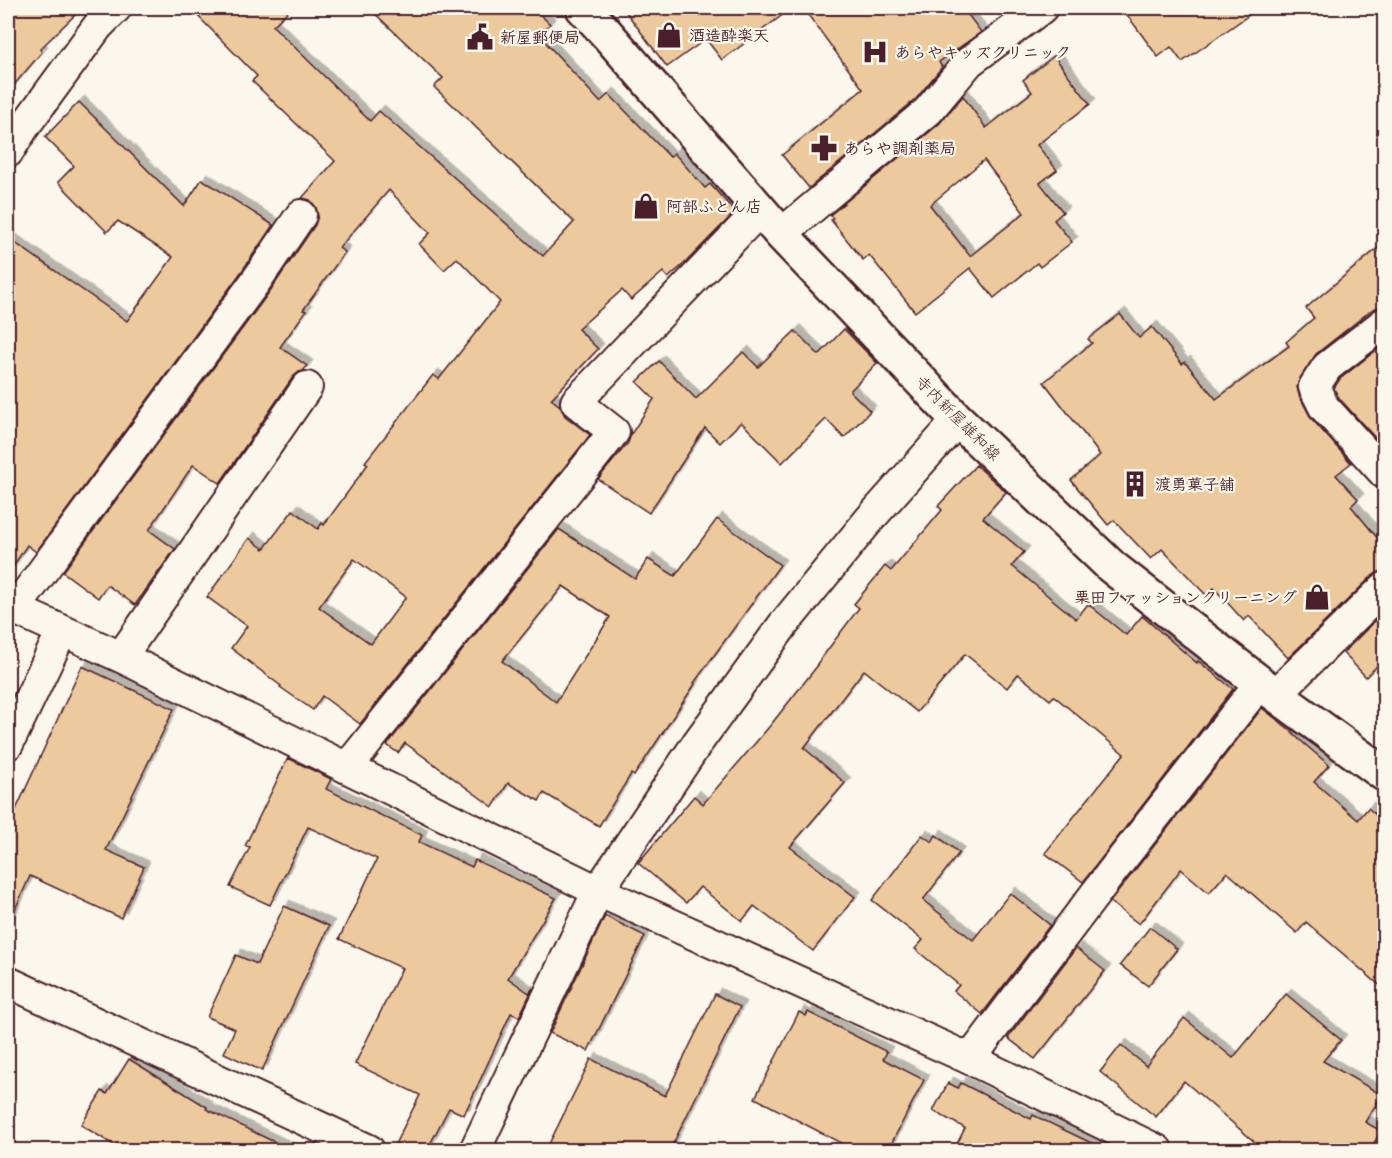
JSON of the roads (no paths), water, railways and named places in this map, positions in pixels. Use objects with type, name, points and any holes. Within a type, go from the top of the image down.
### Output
[{"type":"main road","name":"寺内新屋雄和線","points":[[583,8],[781,234],[958,420],[1112,567],[1268,689],[1384,774]]},
{"type":"street","points":[[8,152],[98,26],[116,8]]},
{"type":"street","points":[[781,234],[928,111],[969,62],[1042,8]]},
{"type":"street","points":[[346,768],[614,432],[576,402],[760,210]]},
{"type":"street","points":[[301,215],[256,281],[11,608],[121,657],[598,891],[970,1059],[1151,1149]]},
{"type":"street","points":[[1384,323],[1327,367],[1314,387],[1324,407],[1384,473]]},
{"type":"street","points":[[121,657],[307,387]]},
{"type":"street","points":[[475,1150],[598,891],[698,742],[783,625],[869,520],[958,420]]},
{"type":"street","points":[[970,1059],[1111,873],[1268,689],[1384,588]]},
{"type":"street","points":[[8,744],[62,631]]},
{"type":"street","points":[[8,982],[369,1150]]},
{"type":"place","name":"酒造酔楽天","points":[[669,35]]},
{"type":"place","name":"新屋郵便局","points":[[480,37]]},
{"type":"place","name":"あらやキッズクリニック","points":[[875,52]]},
{"type":"place","name":"あらや調剤薬局","points":[[824,148]]},
{"type":"place","name":"阿部ふとん店","points":[[646,206]]},
{"type":"place","name":"渡勇菓子舗","points":[[1135,484]]},
{"type":"place","name":"栗田ファッションクリーニング","points":[[1317,597]]}]
